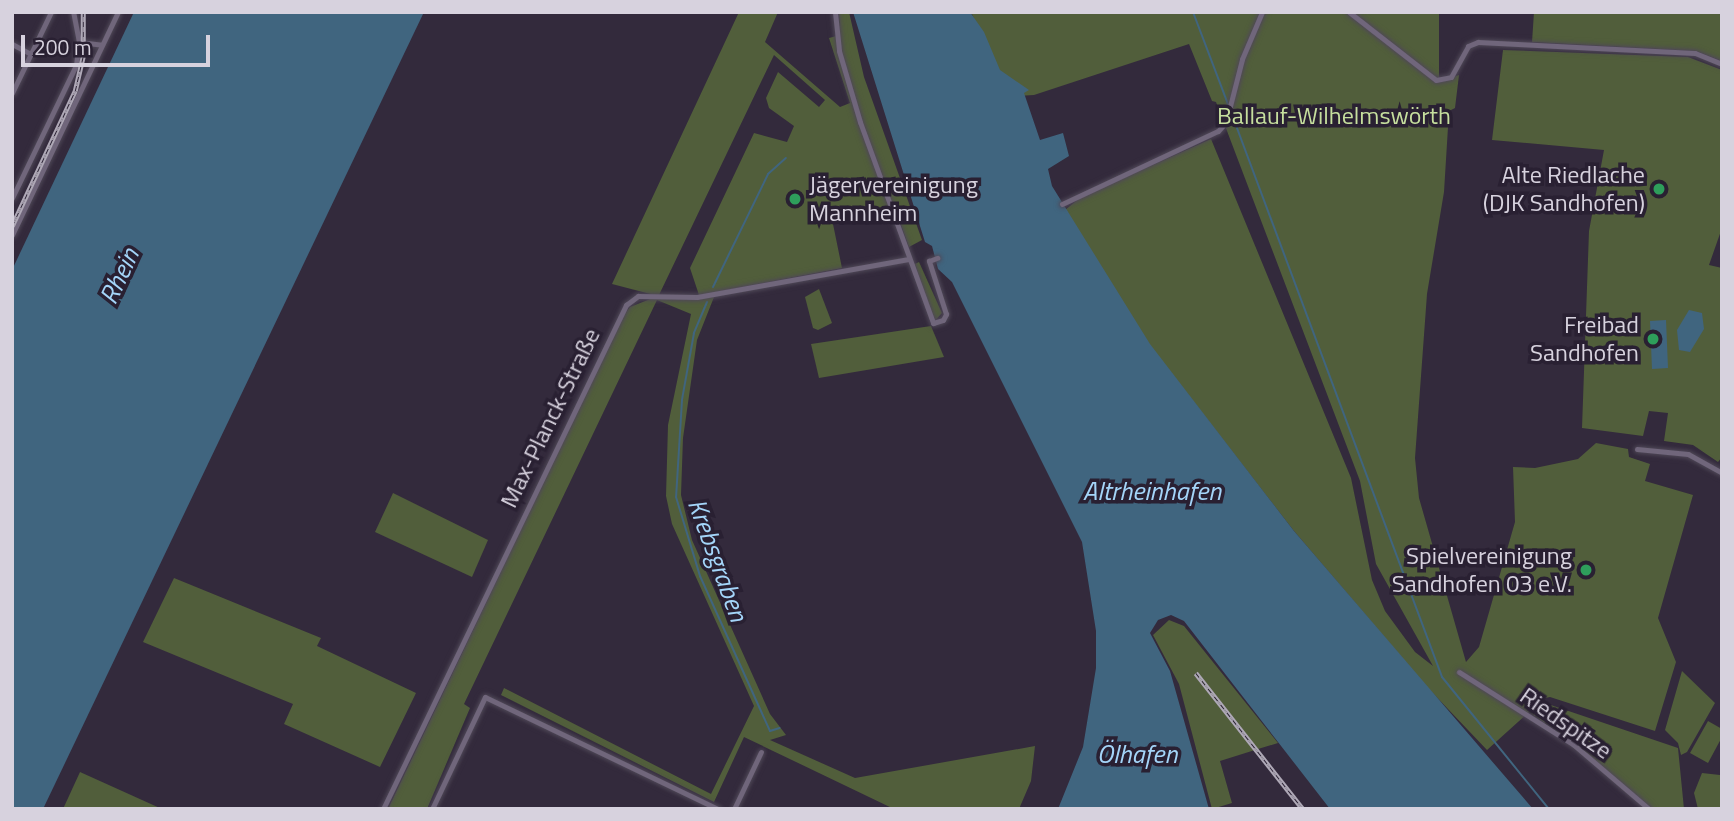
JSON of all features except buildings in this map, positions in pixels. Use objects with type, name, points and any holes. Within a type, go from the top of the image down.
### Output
[{"type":"street","points":[[12,93],[51,12]]},
{"type":"street","points":[[12,198],[76,65],[79,42],[73,12]]},
{"type":"street","points":[[12,235],[118,12]]},
{"type":"street","points":[[835,12],[839,51],[857,110],[933,323],[943,320],[946,314],[929,261],[937,258]]},
{"type":"street","points":[[1062,204],[1214,135],[1226,122],[1242,59],[1262,12]]},
{"type":"street","points":[[1349,12],[1436,80],[1451,77],[1468,46],[1478,42],[1695,53],[1722,64]]},
{"type":"street","points":[[79,42],[102,45]]},
{"type":"street","points":[[12,44],[31,54]]},
{"type":"street","points":[[76,65],[89,75]]},
{"type":"street","name":"Max-Planck-Straße","points":[[383,809],[626,305],[638,296],[697,297],[909,259]]},
{"type":"street","points":[[1637,449],[1688,454],[1722,472]]},
{"type":"street","name":"Riedspitze","points":[[1459,672],[1574,746],[1649,809]]},
{"type":"street","points":[[432,809],[485,697],[718,809]]},
{"type":"street","points":[[734,809],[761,752]]},
{"type":"green space","points":[[739,12],[778,12],[765,42],[840,107],[850,103],[829,38],[840,35],[839,12],[849,12],[864,77],[922,240],[909,247],[897,214],[833,224],[842,268],[716,292],[697,340],[683,438],[681,495],[692,540],[770,714],[786,735],[770,740],[855,778],[1035,746],[1031,781],[1019,809],[894,809],[744,737],[714,802],[501,695],[504,688],[711,794],[754,706],[672,524],[666,496],[668,425],[691,314],[657,300],[464,704],[470,708],[427,809],[388,809],[622,317],[630,307],[658,296],[612,284]],"holes":[[[774,55],[825,100],[819,107],[778,72],[766,98],[769,108],[794,126],[787,142],[754,133],[690,268],[699,295],[659,295]]]},
{"type":"green space","name":"Ballauf-Wilhelmswörth","points":[[971,12],[1439,12],[1439,82],[1459,75],[1455,108],[1449,111],[1444,192],[1427,294],[1415,458],[1419,498],[1466,662],[1479,647],[1515,522],[1513,467],[1535,468],[1578,459],[1596,443],[1628,449],[1629,457],[1650,464],[1645,481],[1693,495],[1658,618],[1676,662],[1655,731],[1550,697],[1536,700],[1678,748],[1684,809],[1653,809],[1575,744],[1529,712],[1487,750],[1428,688],[1294,531],[1149,344],[1065,210],[1081,197],[1211,139],[1351,478],[1372,580],[1385,611],[1415,652],[1433,666],[1376,564],[1360,481],[1216,102],[1212,101],[1189,44],[1034,95],[1017,96],[999,73]]},
{"type":"green space","points":[[1534,12],[1722,12],[1722,61],[1696,51],[1532,42]]},
{"type":"green space","points":[[1503,50],[1688,57],[1722,70],[1722,228],[1709,265],[1722,268],[1722,457],[1718,462],[1693,445],[1664,441],[1668,413],[1649,411],[1643,436],[1582,428],[1589,231],[1604,150],[1492,140]]},
{"type":"green space","points":[[919,262],[942,313],[934,322],[915,264]]},
{"type":"green space","points":[[819,289],[832,323],[818,330],[813,328],[805,297]]},
{"type":"green space","points":[[931,326],[944,357],[819,378],[811,344]]},
{"type":"green space","points":[[393,493],[488,540],[472,577],[375,532]]},
{"type":"green space","points":[[174,578],[321,638],[317,646],[416,693],[380,767],[284,724],[293,704],[143,642]]},
{"type":"green space","points":[[1169,620],[1184,626],[1278,743],[1258,749],[1196,674],[1255,750],[1220,761],[1232,803],[1212,809],[1179,684],[1153,635]]},
{"type":"green space","points":[[1682,671],[1715,703],[1687,752],[1681,755],[1678,743],[1665,730]]},
{"type":"green space","points":[[1708,721],[1722,729],[1722,737],[1708,763],[1690,753]]},
{"type":"green space","points":[[80,772],[162,809],[63,809]]},
{"type":"green space","points":[[1702,773],[1720,775],[1722,809],[1698,809],[1694,793]]},
{"type":"water","name":"Rhein","points":[[134,12],[424,12],[43,809],[12,809],[12,270]]},
{"type":"water","name":"Altrheinhafen","points":[[853,12],[970,12],[984,32],[1000,70],[1029,90],[1024,93],[1040,140],[1063,133],[1069,156],[1048,169],[1052,186],[1150,344],[1294,531],[1533,809],[1330,809],[1184,621],[1171,615],[1158,620],[1150,633],[1170,671],[1209,809],[1058,809],[1083,747],[1096,668],[1096,631],[1082,542],[952,282],[938,269],[932,246],[925,242]]},
{"type":"water","points":[[1689,310],[1702,313],[1704,329],[1690,352],[1679,350],[1677,330]]},
{"type":"water","points":[[1666,320],[1668,368],[1652,369],[1650,321]]},
{"type":"waterway","points":[[1193,12],[1228,104]]},
{"type":"waterway","points":[[1231,112],[1442,677],[1549,809]]},
{"type":"waterway","name":"Krebsgraben","points":[[713,287],[768,174],[786,158]]},
{"type":"waterway","name":"Krebsgraben","points":[[707,302],[694,333],[682,400],[676,497],[700,576],[770,731],[780,728]]},
{"type":"railway","points":[[12,226],[75,91],[83,57],[83,12]]},
{"type":"railway","points":[[1196,673],[1303,809]]},
{"type":"place","name":"Alte Riedlache (DJK Sandhofen)","points":[[1659,189]]},
{"type":"place","name":"Jägervereinigung Mannheim","points":[[795,199]]},
{"type":"place","name":"Freibad Sandhofen","points":[[1653,339]]},
{"type":"place","name":"Spielvereinigung Sandhofen 03 e.V.","points":[[1586,570]]},
{"type":"water label","name":"Ölhafen","points":[[1137,754]]}]
